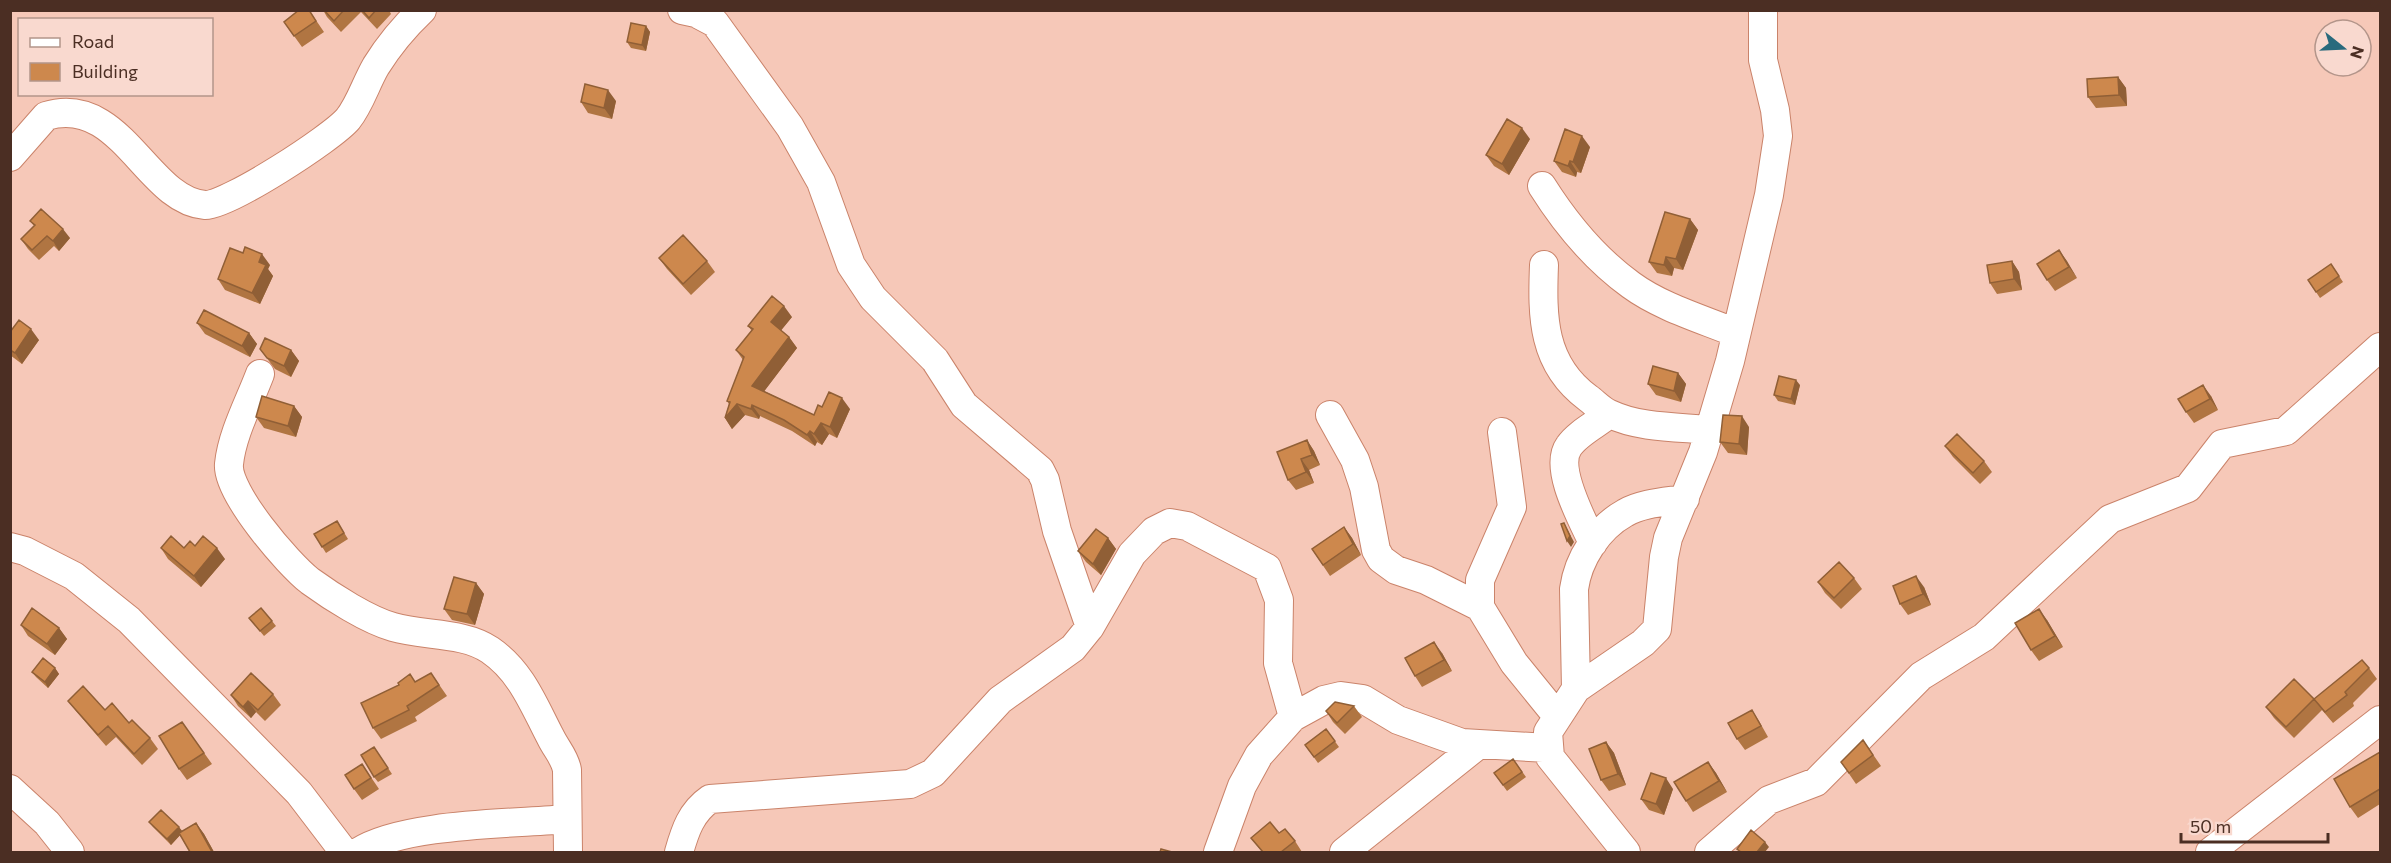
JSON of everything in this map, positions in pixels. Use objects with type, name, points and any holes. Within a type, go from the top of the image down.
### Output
[{"type":"street","points":[[10,123],[72,112],[91,117],[106,126],[171,188],[187,200],[211,205],[241,192],[338,128],[348,118],[392,42],[422,10]]},
{"type":"street","points":[[682,10],[696,13],[715,23],[790,127],[821,182],[840,239],[852,265],[873,298],[934,360],[964,405],[1040,470],[1045,480],[1057,531],[1090,627]]},
{"type":"street","points":[[1626,852],[1550,757],[1548,732],[1576,689],[1655,632],[1664,557],[1710,430],[1769,195],[1778,136],[1775,110],[1763,60],[1763,10]]},
{"type":"street","points":[[10,157],[46,116]]},
{"type":"street","points":[[1542,186],[1561,217],[1592,251],[1631,285],[1654,299],[1736,333]]},
{"type":"street","points":[[1544,265],[1542,312],[1548,341],[1557,363],[1573,387],[1609,414],[1639,423],[1710,430]]},
{"type":"street","points":[[1709,852],[1769,800],[1816,782],[1921,676],[1984,637],[2110,519],[2188,488],[2223,444],[2286,431],[2380,347]]},
{"type":"street","points":[[260,374],[228,465],[230,479],[252,517],[309,580],[374,620],[394,627],[461,639],[488,648],[503,660],[526,686],[553,743],[564,759],[568,852]]},
{"type":"street","points":[[1593,543],[1576,504],[1565,470],[1564,457],[1571,443],[1609,414]]},
{"type":"street","points":[[1330,415],[1354,460],[1364,487],[1376,550],[1381,559],[1396,570],[1426,580],[1480,607]]},
{"type":"street","points":[[1502,432],[1512,507],[1480,580],[1480,607],[1514,663],[1557,716]]},
{"type":"street","points":[[1576,689],[1573,630],[1576,573],[1593,543],[1604,530],[1626,513],[1685,499]]},
{"type":"street","points":[[679,852],[685,831],[698,807],[710,799],[910,784],[928,777],[1000,700],[1073,648],[1090,627],[1138,546],[1154,531],[1170,523],[1187,526],[1267,568],[1279,600],[1278,663],[1293,717]]},
{"type":"street","points":[[10,547],[25,551],[74,576],[129,620],[299,793],[344,852]]},
{"type":"street","points":[[1218,852],[1242,786],[1258,755],[1293,717],[1324,700],[1352,696],[1363,699],[1398,720],[1462,743],[1548,748]]},
{"type":"street","points":[[2210,852],[2380,720]]},
{"type":"street","points":[[1344,852],[1478,745]]},
{"type":"street","points":[[10,789],[47,823],[70,852]]},
{"type":"street","points":[[358,852],[383,840],[427,831],[567,819]]},
{"type":"building","points":[[299,10],[309,10],[316,21],[294,36],[284,22]]},
{"type":"building","points":[[324,10],[344,10],[334,21]]},
{"type":"building","points":[[362,10],[376,10],[369,18]]},
{"type":"building","points":[[631,23],[646,26],[642,45],[627,42]]},
{"type":"building","points":[[2118,77],[2119,95],[2088,97],[2087,79]]},
{"type":"building","points":[[585,84],[608,90],[604,108],[581,102]]},
{"type":"building","points":[[1507,119],[1522,128],[1502,164],[1486,155]]},
{"type":"building","points":[[1565,129],[1582,136],[1573,162],[1570,161],[1568,166],[1554,161]]},
{"type":"building","points":[[41,209],[63,229],[53,241],[47,236],[32,250],[21,239],[35,225],[30,221]]},
{"type":"building","points":[[1665,212],[1690,219],[1676,259],[1666,257],[1664,265],[1649,262]]},
{"type":"building","points":[[683,235],[707,261],[683,284],[659,258]]},
{"type":"building","points":[[245,247],[262,254],[259,262],[266,265],[252,293],[218,279],[230,248],[243,253]]},
{"type":"building","points":[[2059,250],[2069,267],[2047,280],[2037,264]]},
{"type":"building","points":[[2012,261],[2014,279],[1990,283],[1987,265]]},
{"type":"building","points":[[2331,264],[2339,276],[2316,292],[2308,280]]},
{"type":"building","points":[[772,296],[784,306],[771,322],[789,337],[752,386],[814,415],[818,405],[822,407],[829,392],[842,398],[830,427],[821,423],[814,434],[810,431],[807,435],[784,420],[752,405],[751,409],[737,404],[725,418],[730,402],[727,401],[744,357],[736,350],[753,329],[748,326]]},
{"type":"building","points":[[204,310],[249,333],[242,346],[197,323]]},
{"type":"building","points":[[19,320],[31,329],[15,353],[10,350],[10,332]]},
{"type":"building","points":[[265,338],[291,350],[284,366],[267,358],[260,349]]},
{"type":"building","points":[[1653,366],[1678,373],[1674,391],[1648,384]]},
{"type":"building","points":[[1779,376],[1796,380],[1791,399],[1774,395]]},
{"type":"building","points":[[2203,385],[2210,399],[2186,412],[2178,399]]},
{"type":"building","points":[[262,396],[294,406],[288,426],[256,417]]},
{"type":"building","points":[[1723,415],[1742,416],[1739,444],[1720,442]]},
{"type":"building","points":[[1957,434],[1984,461],[1973,473],[1945,446]]},
{"type":"building","points":[[1307,440],[1312,455],[1301,459],[1306,472],[1288,480],[1277,452]]},
{"type":"building","points":[[337,521],[344,533],[322,547],[314,534]]},
{"type":"building","points":[[1564,523],[1570,536],[1567,541],[1561,524]]},
{"type":"building","points":[[1344,527],[1353,544],[1323,565],[1312,549]]},
{"type":"building","points":[[1096,529],[1108,538],[1093,564],[1078,551]]},
{"type":"building","points":[[171,536],[184,548],[190,541],[195,546],[203,536],[217,548],[194,576],[161,548]]},
{"type":"building","points":[[1839,562],[1854,578],[1834,598],[1818,582]]},
{"type":"building","points":[[1916,576],[1923,594],[1900,604],[1893,586]]},
{"type":"building","points":[[454,577],[476,583],[467,614],[444,609]]},
{"type":"building","points":[[32,608],[59,628],[47,644],[21,625]]},
{"type":"building","points":[[261,608],[272,621],[260,631],[249,618]]},
{"type":"building","points":[[2039,609],[2055,636],[2031,650],[2015,623]]},
{"type":"building","points":[[1434,642],[1444,660],[1415,676],[1405,658]]},
{"type":"building","points":[[43,658],[55,668],[45,682],[32,672]]},
{"type":"building","points":[[2362,660],[2369,668],[2345,692],[2347,695],[2325,712],[2314,699]]},
{"type":"building","points":[[251,673],[273,694],[258,710],[248,701],[243,707],[231,695]]},
{"type":"building","points":[[431,673],[439,685],[407,706],[409,710],[373,728],[361,703],[399,685],[398,683],[410,674],[415,682]]},
{"type":"building","points":[[2294,679],[2314,699],[2286,727],[2266,707]]},
{"type":"building","points":[[83,686],[105,710],[112,703],[129,723],[132,720],[150,738],[134,754],[108,726],[98,735],[68,701]]},
{"type":"building","points":[[1335,702],[1354,706],[1337,723],[1326,711]]},
{"type":"building","points":[[1752,710],[1761,726],[1737,739],[1728,723]]},
{"type":"building","points":[[182,722],[204,753],[179,769],[159,736]]},
{"type":"building","points":[[1326,729],[1335,741],[1314,757],[1305,745]]},
{"type":"building","points":[[1863,740],[1873,755],[1849,773],[1841,762]]},
{"type":"building","points":[[1606,742],[1618,774],[1601,780],[1589,749]]},
{"type":"building","points":[[374,747],[388,768],[374,777],[361,755]]},
{"type":"building","points":[[2380,752],[2380,789],[2350,807],[2334,779]]},
{"type":"building","points":[[1513,759],[1522,772],[1503,785],[1494,773]]},
{"type":"building","points":[[1708,762],[1719,781],[1686,801],[1674,782]]},
{"type":"building","points":[[362,764],[371,778],[354,789],[345,775]]},
{"type":"building","points":[[1651,773],[1666,778],[1656,804],[1641,799]]},
{"type":"building","points":[[161,810],[179,827],[167,839],[149,822]]},
{"type":"building","points":[[1270,822],[1279,833],[1285,829],[1295,841],[1281,852],[1263,852],[1251,838]]},
{"type":"building","points":[[196,823],[212,852],[190,852],[179,833]]},
{"type":"building","points":[[1751,830],[1765,842],[1757,852],[1741,852],[1737,849]]}]
